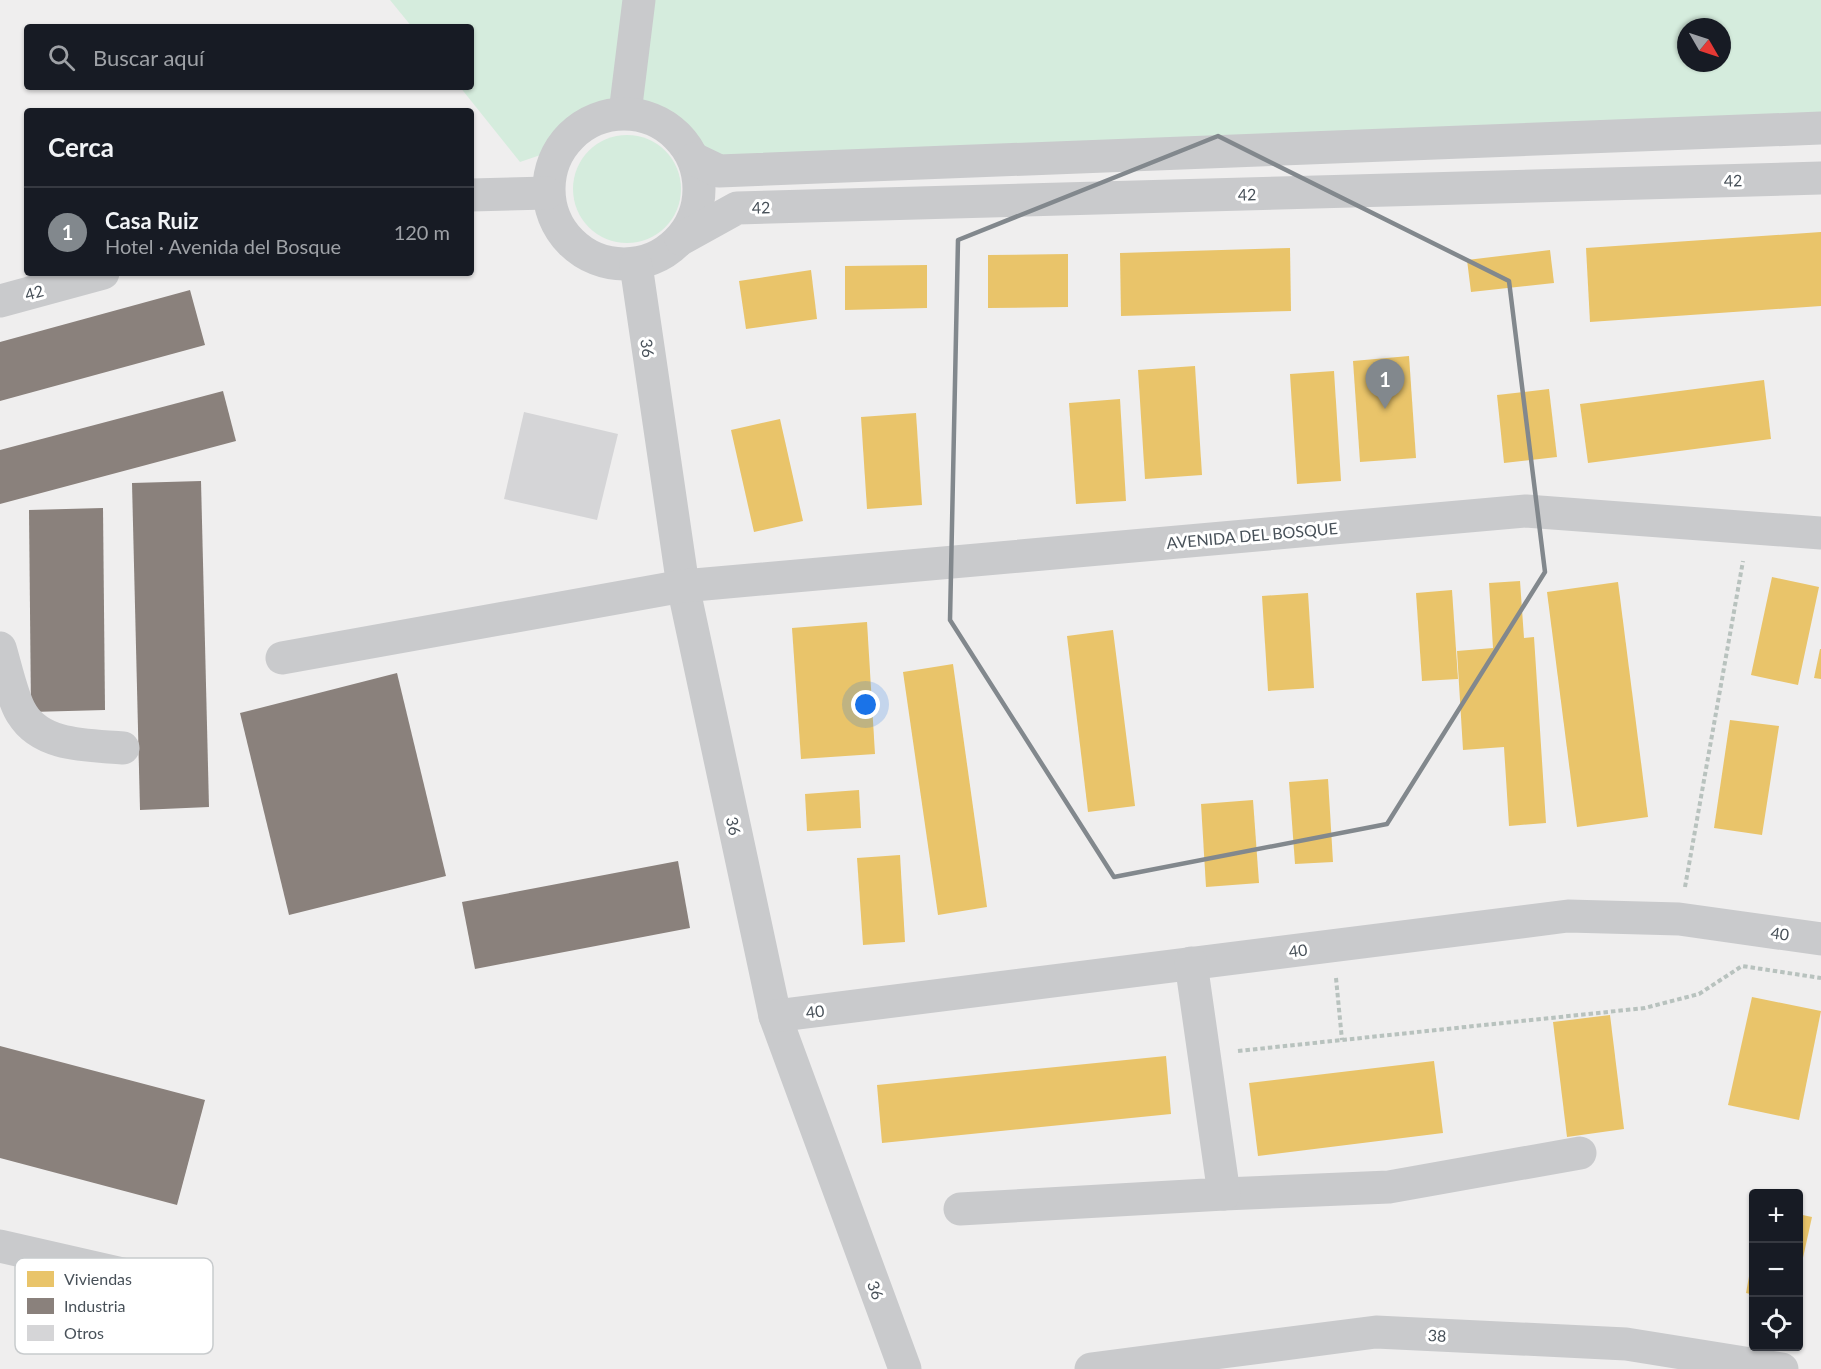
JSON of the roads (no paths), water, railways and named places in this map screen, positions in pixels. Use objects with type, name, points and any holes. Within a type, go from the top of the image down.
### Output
[{"type":"street","points":[[625,113],[639,0]]},
{"type":"street","name":"42","points":[[681,239],[693,221],[699,201],[699,179],[694,159],[678,135],[654,119],[625,113],[595,119],[569,136],[552,162],[547,193],[556,224],[576,249],[604,263],[636,265],[661,256],[681,239],[737,208],[1821,178]]},
{"type":"street","points":[[694,159],[719,171],[1821,128]]},
{"type":"street","points":[[474,195],[547,193]]},
{"type":"street","name":"36","points":[[636,265],[682,586],[775,1016],[905,1369]]},
{"type":"street","name":"42","points":[[0,301],[92,276]]},
{"type":"street","name":"AVENIDA DEL BOSQUE","points":[[282,658],[682,586],[1526,511],[1821,533]]},
{"type":"street","points":[[0,648],[21,713],[34,729],[61,741],[123,748]]},
{"type":"street","name":"40","points":[[775,1016],[1568,916],[1679,919],[1821,939]]},
{"type":"street","points":[[1191,963],[1224,1194]]},
{"type":"street","points":[[960,1209],[1389,1187],[1580,1153]]},
{"type":"street","points":[[0,1246],[53,1258]]},
{"type":"street","name":"38","points":[[1091,1369],[1376,1332],[1626,1344],[1782,1369]]},
{"type":"place","name":"Casa Ruiz","points":[[1385,409]]}]
